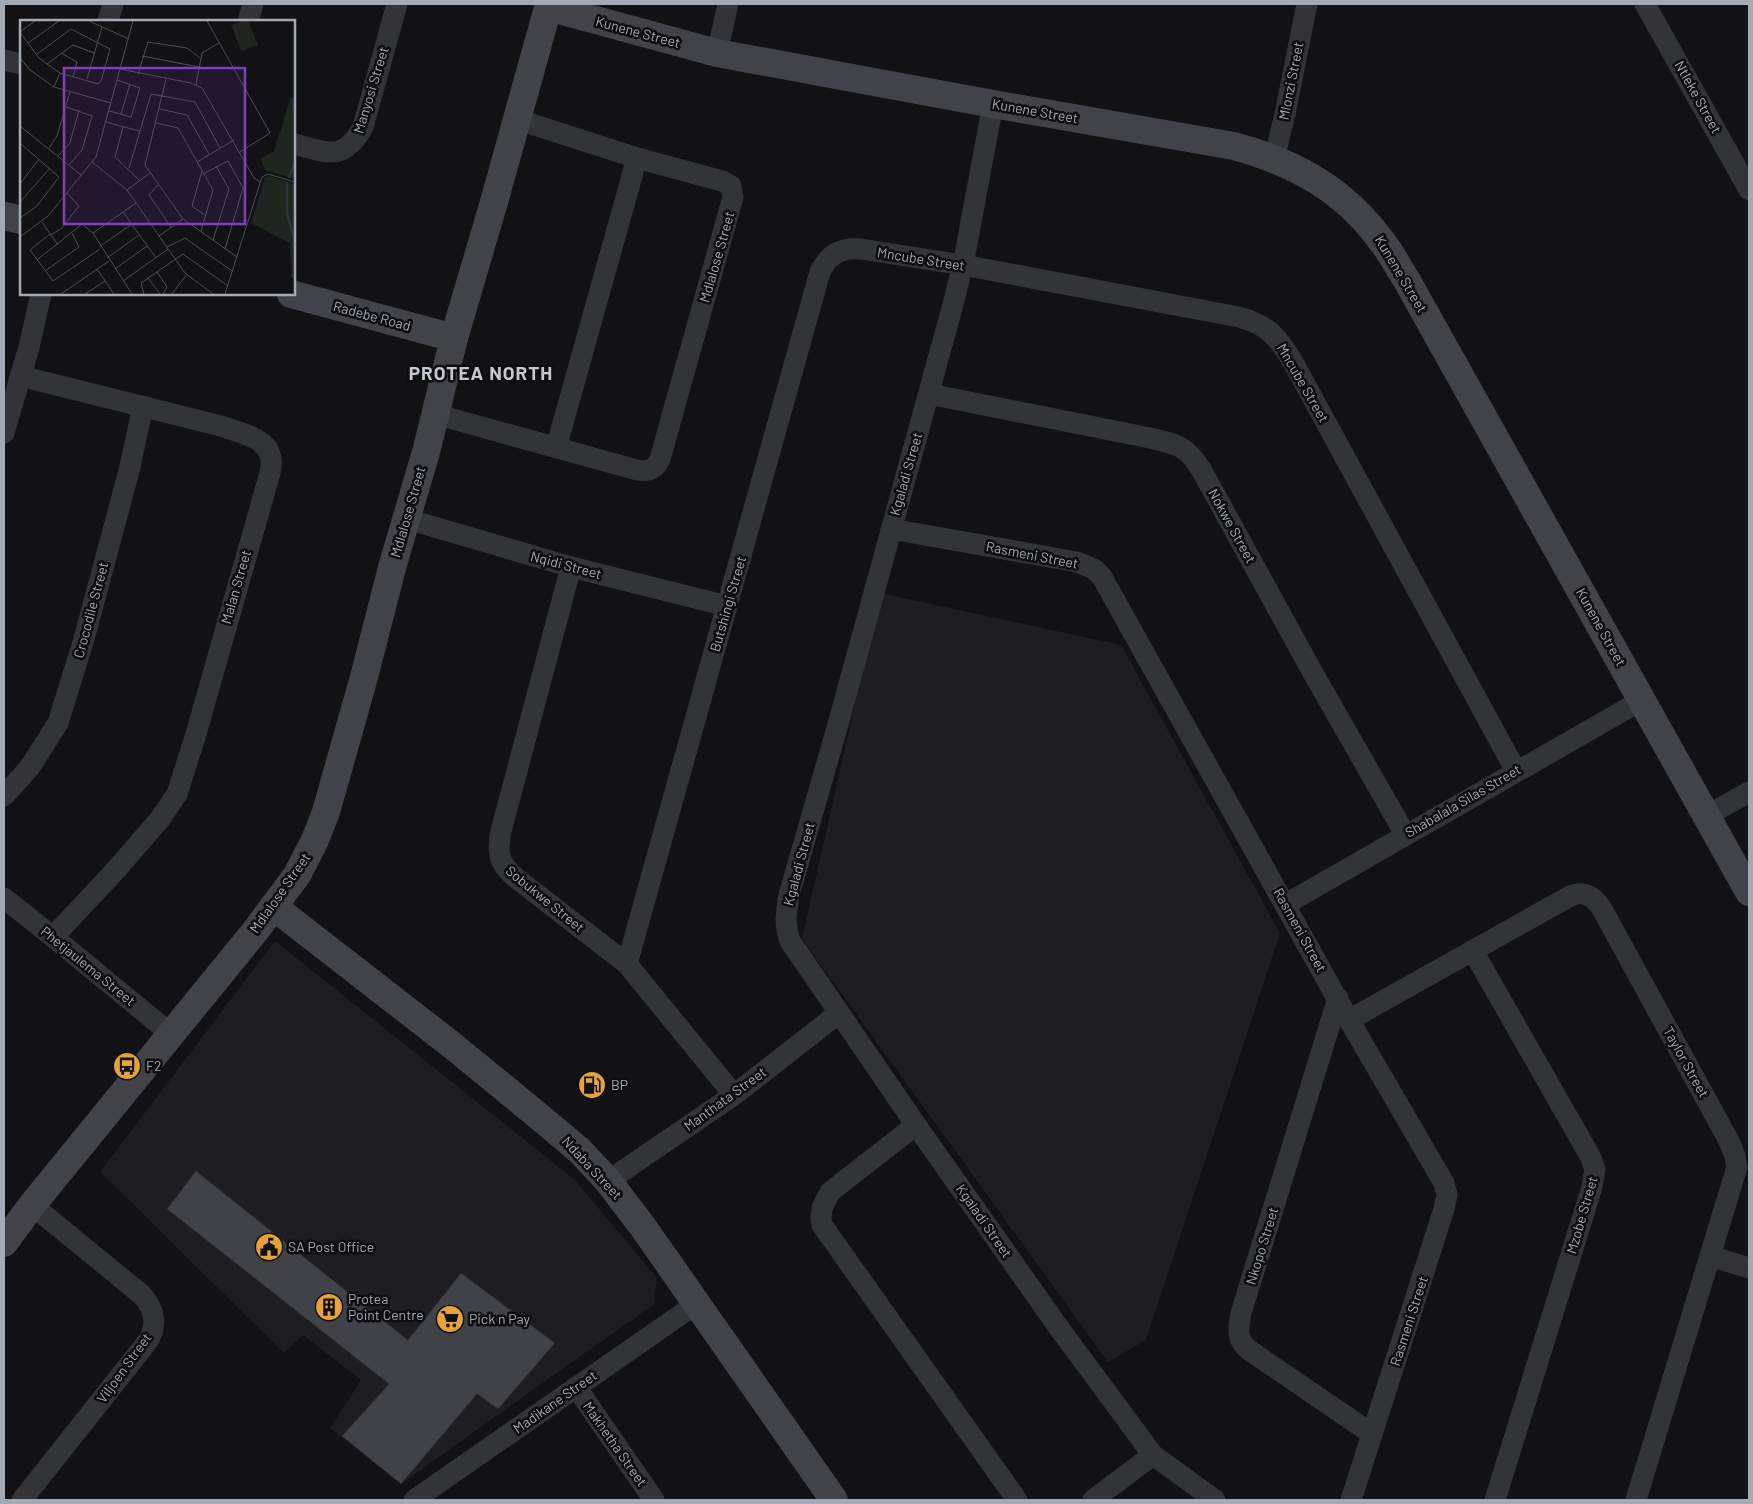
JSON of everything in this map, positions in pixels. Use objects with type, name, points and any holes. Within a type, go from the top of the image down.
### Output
[{"type":"street","points":[[108,20],[113,4]]},
{"type":"street","points":[[248,20],[253,4]]},
{"type":"street","name":"Manyosi Street","points":[[295,144],[328,152],[340,151],[350,146],[356,140],[363,127],[397,4]]},
{"type":"street","points":[[717,53],[728,4]]},
{"type":"street","name":"Mlonzi Street","points":[[1274,159],[1307,4]]},
{"type":"street","name":"Ntleke Street","points":[[1645,4],[1749,190]]},
{"type":"street","name":"Kunene Street","points":[[548,5],[717,53],[1234,146],[1302,170],[1340,196],[1371,226],[1384,244],[1708,815],[1749,892]]},
{"type":"street","name":"Mdlalose Street","points":[[4,1244],[32,1205],[274,907],[308,857],[322,824],[364,677],[454,338],[494,202],[548,5]]},
{"type":"street","points":[[4,60],[20,64]]},
{"type":"street","name":"Kgaladi Street","points":[[993,104],[963,265],[847,692],[788,895],[785,920],[790,941],[916,1126],[1153,1455],[1215,1500]]},
{"type":"street","name":"Mdlalose Street","points":[[435,414],[637,470],[649,470],[656,466],[660,459],[726,225],[733,197],[731,186],[720,180],[637,158],[516,119]]},
{"type":"street","points":[[556,448],[637,158]]},
{"type":"street","points":[[4,216],[20,220]]},
{"type":"street","name":"Mncube Street","points":[[840,250],[861,249],[963,265],[1239,317],[1270,330],[1281,342],[1290,357],[1516,771]]},
{"type":"street","name":"Butshingi Street","points":[[627,964],[820,272],[828,259],[840,250]]},
{"type":"street","points":[[4,433],[29,347],[41,295]]},
{"type":"street","name":"Radebe Road","points":[[295,295],[454,338]]},
{"type":"street","name":"Malan Street","points":[[20,376],[221,426],[252,436],[266,446],[271,456],[271,466],[196,734],[177,794],[160,818],[114,872],[53,937]]},
{"type":"street","name":"Nokwe Street","points":[[929,394],[1150,438],[1175,444],[1188,452],[1202,471],[1312,673],[1405,834]]},
{"type":"street","name":"Crocodile Street","points":[[4,796],[30,767],[58,723],[84,639],[129,471],[143,406]]},
{"type":"street","name":"Nqidi Street","points":[[407,519],[571,567],[727,606]]},
{"type":"street","name":"Rasmeni Street","points":[[890,529],[1077,562],[1094,569],[1105,581],[1350,1020],[1441,1177],[1447,1195],[1444,1209],[1351,1500]]},
{"type":"street","name":"Sobukwe Street","points":[[571,567],[501,831],[499,852],[502,863],[510,873],[627,964],[734,1094]]},
{"type":"street","name":"Shabalala Silas Street","points":[[1286,904],[1405,834],[1642,700]]},
{"type":"street","points":[[1708,815],[1749,792]]},
{"type":"street","name":"Taylor Street","points":[[1350,1020],[1572,895],[1588,895],[1597,902],[1735,1156],[1736,1173],[1636,1500]]},
{"type":"street","name":"Phetjaulema Street","points":[[4,898],[171,1034]]},
{"type":"street","name":"Ndaba Street","points":[[274,907],[452,1046],[580,1151],[608,1181],[643,1227],[834,1500]]},
{"type":"street","name":"Mzobe Street","points":[[1473,951],[1590,1156],[1595,1169],[1592,1187],[1495,1500]]},
{"type":"street","name":"Nkopo Street","points":[[1338,998],[1241,1313],[1238,1333],[1242,1344],[1248,1350],[1372,1434]]},
{"type":"street","name":"Manthata Street","points":[[608,1181],[734,1094],[839,1013]]},
{"type":"street","points":[[916,1126],[830,1192],[822,1208],[822,1225],[1017,1500]]},
{"type":"street","name":"Viljoen Street","points":[[22,1500],[148,1341],[153,1329],[154,1319],[150,1306],[142,1295],[32,1205]]},
{"type":"street","points":[[1710,1256],[1749,1268]]},
{"type":"street","name":"Madikane Street","points":[[414,1500],[696,1304]]},
{"type":"street","name":"Makhetha Street","points":[[576,1387],[654,1500]]},
{"type":"street","points":[[1093,1500],[1153,1455]]},
{"type":"shaded area","points":[[880,593],[1121,645],[1280,933],[1146,1340],[1108,1362],[802,939]]},
{"type":"shaded area","points":[[275,941],[575,1180],[657,1278],[654,1304],[401,1484],[330,1428],[361,1380],[303,1335],[284,1353],[100,1172]]},
{"type":"building","name":"Protea Point Centre","points":[[196,1171],[408,1340],[461,1273],[555,1343],[498,1409],[477,1394],[401,1484],[342,1436],[389,1384],[167,1209]]},
{"type":"place","name":"F2","points":[[127,1066]]},
{"type":"place","name":"BP","points":[[592,1085]]},
{"type":"place","name":"SA Post Office","points":[[269,1247]]},
{"type":"place","name":"Protea Point Centre","points":[[329,1307]]},
{"type":"place","name":"Pick n Pay","points":[[450,1319]]},
{"type":"district","name":"PROTEA NORTH","points":[[481,373]]}]
